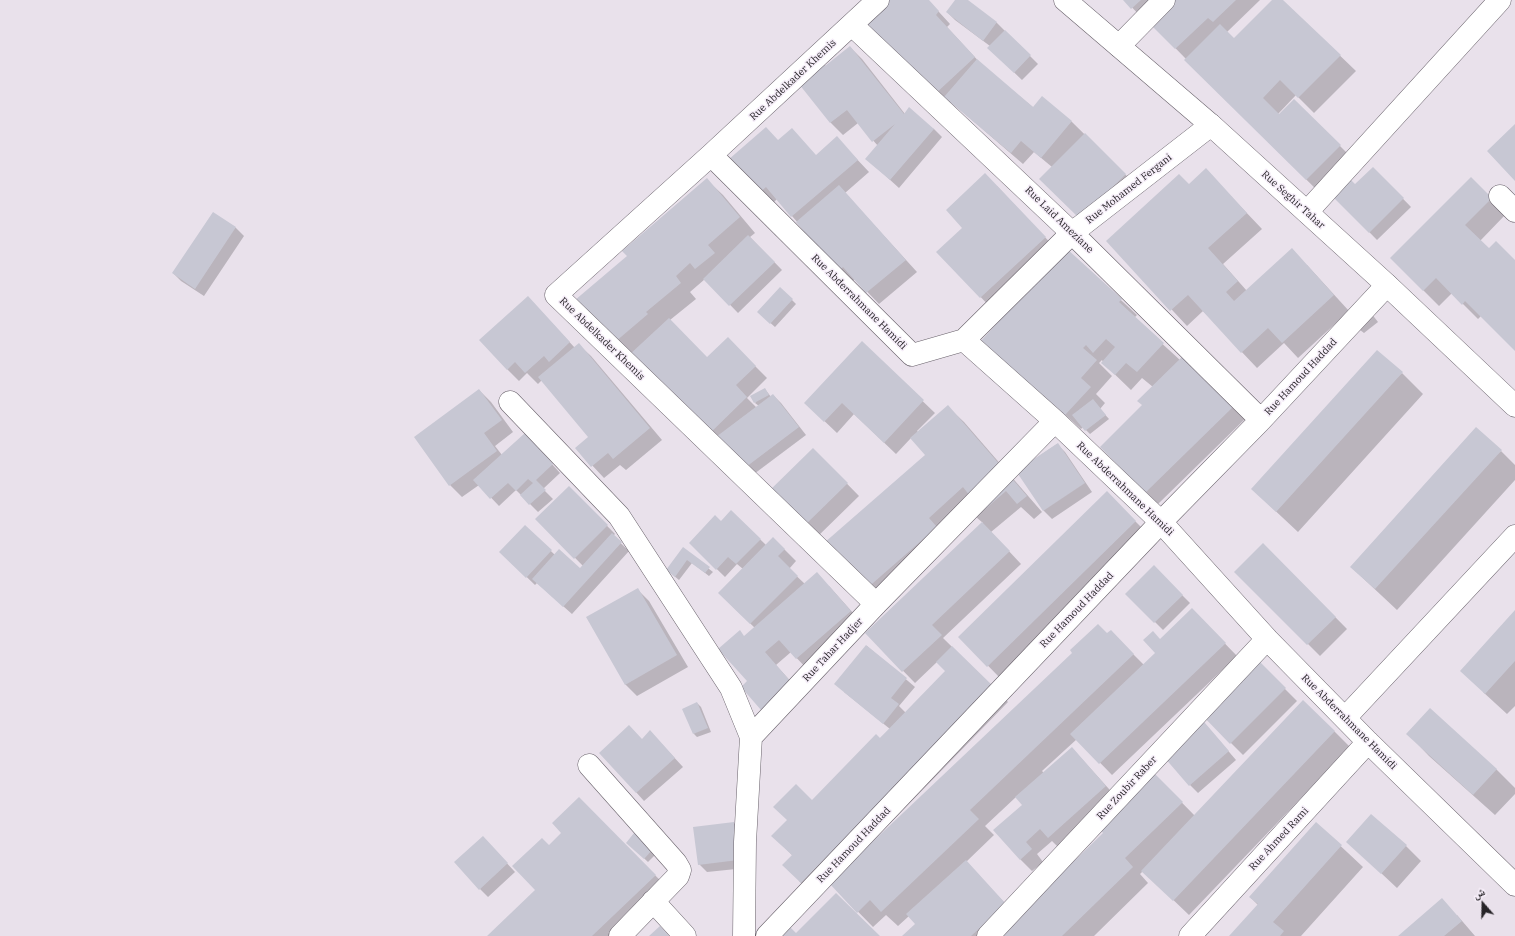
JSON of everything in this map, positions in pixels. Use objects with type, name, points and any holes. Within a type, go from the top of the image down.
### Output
[{"type":"street","name":"Rue Abdelkader Khemis","points":[[876,604],[556,295],[711,155],[878,0]]},
{"type":"street","name":"Rue Seghir Tahar","points":[[1065,0],[1211,126],[1307,212],[1515,406]]},
{"type":"street","points":[[1119,46],[1164,0]]},
{"type":"street","points":[[1307,212],[1500,0]]},
{"type":"street","name":"Rue Laid Ameziane","points":[[852,25],[1072,233],[1261,420]]},
{"type":"street","name":"Rue Mohamed Fergani","points":[[964,340],[1072,233],[1211,126]]},
{"type":"street","name":"Rue Abderrahmane Hamidi","points":[[711,155],[912,355],[964,340],[1055,422],[1161,522],[1267,639],[1368,742],[1515,885]]},
{"type":"street","points":[[1500,196],[1515,211]]},
{"type":"street","name":"Rue Hamoud Haddad","points":[[767,936],[1161,522],[1261,420],[1387,285]]},
{"type":"street","points":[[510,402],[619,516],[731,688],[751,737],[745,842],[744,936]]},
{"type":"street","name":"Rue Tahar Hadjer","points":[[751,737],[876,604],[1055,422]]},
{"type":"street","points":[[1345,718],[1515,536]]},
{"type":"street","name":"Rue Zoubir Raber","points":[[988,936],[1267,639]]},
{"type":"street","name":"Rue Ahmed Rami","points":[[1190,936],[1368,742]]},
{"type":"street","points":[[589,765],[676,863],[680,870],[678,876],[620,936]]},
{"type":"street","points":[[653,902],[685,936]]},
{"type":"building","points":[[884,0],[929,0],[939,11],[936,15],[975,57],[934,95],[863,19]]},
{"type":"building","points":[[955,0],[968,0],[997,22],[983,41],[946,12]]},
{"type":"building","points":[[1123,0],[1141,0],[1131,9]]},
{"type":"building","points":[[1162,0],[1236,0],[1213,22],[1208,18],[1175,49],[1144,18]]},
{"type":"building","points":[[1272,0],[1283,0],[1341,55],[1298,98],[1280,80],[1263,98],[1279,114],[1294,99],[1341,145],[1306,180],[1184,60],[1220,24],[1234,38]]},
{"type":"building","points":[[1005,30],[1031,55],[1014,73],[987,48]]},
{"type":"building","points":[[850,46],[904,114],[909,107],[934,129],[890,180],[865,159],[895,124],[872,142],[847,110],[830,123],[795,79],[820,59],[825,66]]},
{"type":"building","points":[[977,59],[1033,107],[1042,96],[1072,121],[1041,158],[1021,141],[1011,153],[944,97]]},
{"type":"building","points":[[1515,124],[1515,181],[1487,151]]},
{"type":"building","points":[[766,127],[778,140],[792,128],[816,155],[837,136],[858,160],[791,217],[766,187],[758,194],[728,160]]},
{"type":"building","points":[[1085,133],[1126,174],[1080,219],[1039,179]]},
{"type":"building","points":[[1373,167],[1404,198],[1369,233],[1331,195],[1349,178],[1355,184]]},
{"type":"building","points":[[1206,168],[1247,213],[1208,248],[1238,281],[1226,292],[1234,301],[1292,248],[1334,295],[1282,343],[1268,328],[1241,353],[1188,295],[1170,311],[1106,241],[1179,174],[1189,184]]},
{"type":"building","points":[[985,173],[1046,237],[980,298],[936,252],[962,228],[946,210]]},
{"type":"building","points":[[1471,177],[1492,198],[1465,225],[1489,248],[1496,241],[1515,260],[1515,351],[1465,301],[1462,305],[1436,278],[1423,291],[1390,258]]},
{"type":"building","points":[[707,178],[740,217],[708,245],[715,253],[695,269],[690,263],[676,276],[681,283],[646,312],[648,314],[615,342],[568,306],[627,256],[622,251]]},
{"type":"building","points":[[839,185],[906,260],[866,293],[843,267],[838,272],[796,222]]},
{"type":"building","points":[[213,212],[236,227],[195,289],[172,273]]},
{"type":"building","points":[[748,235],[775,262],[729,306],[703,279]]},
{"type":"building","points":[[1066,248],[1122,299],[1119,302],[1164,343],[1137,372],[1126,363],[1115,375],[1101,363],[1115,347],[1106,339],[1093,353],[1086,345],[1083,348],[1097,360],[1081,378],[1091,387],[1065,415],[1043,395],[1042,397],[980,342]]},
{"type":"building","points":[[780,287],[793,299],[770,324],[757,312]]},
{"type":"building","points":[[528,296],[570,342],[549,362],[544,356],[525,373],[515,362],[507,370],[479,340]]},
{"type":"building","points":[[669,318],[707,357],[728,337],[756,366],[736,385],[747,397],[705,438],[628,356]]},
{"type":"building","points":[[862,341],[924,400],[884,443],[842,403],[824,422],[804,403]]},
{"type":"building","points":[[579,343],[650,428],[613,459],[608,453],[591,467],[575,448],[588,437],[538,377]]},
{"type":"building","points":[[1377,350],[1403,372],[1276,512],[1251,489]]},
{"type":"building","points":[[1184,355],[1234,406],[1145,493],[1100,447],[1142,405],[1137,401]]},
{"type":"building","points":[[765,388],[769,395],[754,403],[750,396]]},
{"type":"building","points":[[479,389],[502,420],[484,433],[497,451],[449,486],[414,437]]},
{"type":"building","points":[[773,394],[799,427],[742,470],[716,437]]},
{"type":"building","points":[[1093,399],[1106,415],[1085,431],[1072,415]]},
{"type":"building","points":[[948,405],[1027,496],[1017,504],[1006,491],[976,517],[970,496],[963,487],[929,518],[937,527],[865,590],[824,543],[925,455],[910,438]]},
{"type":"building","points":[[1476,427],[1502,450],[1375,589],[1350,567]]},
{"type":"building","points":[[525,433],[553,464],[536,480],[546,490],[529,505],[520,495],[533,483],[528,479],[516,491],[508,483],[490,499],[473,480]]},
{"type":"building","points":[[1058,443],[1085,483],[1043,511],[1016,471]]},
{"type":"building","points":[[813,448],[848,483],[801,529],[766,494]]},
{"type":"building","points":[[569,486],[608,525],[574,559],[535,519]]},
{"type":"building","points":[[1107,491],[1136,521],[987,667],[958,637]]},
{"type":"building","points":[[731,510],[761,539],[736,564],[728,557],[716,570],[689,543],[715,515],[721,521]]},
{"type":"building","points":[[982,522],[1010,551],[932,625],[942,635],[902,672],[865,633]]},
{"type":"building","points":[[525,525],[552,550],[526,578],[499,552]]},
{"type":"building","points":[[612,533],[622,542],[563,607],[532,579],[559,549],[580,568]]},
{"type":"building","points":[[773,537],[785,549],[778,556],[798,576],[750,624],[718,593]]},
{"type":"building","points":[[1263,543],[1336,617],[1307,645],[1234,572]]},
{"type":"building","points":[[683,547],[710,567],[705,573],[687,560],[675,577],[666,570]]},
{"type":"building","points":[[1154,565],[1183,595],[1154,623],[1125,594]]},
{"type":"building","points":[[817,572],[851,611],[796,659],[779,640],[765,652],[791,682],[761,710],[741,687],[747,681],[718,649],[740,630],[744,636]]},
{"type":"building","points":[[638,588],[677,655],[625,685],[586,617]]},
{"type":"building","points":[[1192,608],[1226,643],[1099,764],[1070,734],[1155,653],[1143,640],[1153,631],[1160,639]]},
{"type":"building","points":[[1515,610],[1515,661],[1485,694],[1460,671]]},
{"type":"building","points":[[1098,624],[1107,633],[1111,630],[1134,654],[970,810],[979,819],[881,912],[870,900],[857,913],[829,883],[1072,653],[1070,650]]},
{"type":"building","points":[[866,645],[907,678],[891,698],[899,704],[883,724],[834,684]]},
{"type":"building","points":[[952,646],[993,686],[801,883],[782,865],[792,855],[771,836],[787,820],[773,807],[796,784],[812,800],[876,734],[880,738],[945,671],[936,662]]},
{"type":"building","points":[[1254,656],[1286,688],[1230,744],[1198,711]]},
{"type":"building","points":[[1303,700],[1335,731],[1173,901],[1141,871]]},
{"type":"building","points":[[697,702],[708,728],[693,734],[682,709]]},
{"type":"building","points":[[1430,708],[1497,769],[1473,795],[1406,734]]},
{"type":"building","points":[[1199,716],[1229,751],[1189,786],[1158,750]]},
{"type":"building","points":[[629,725],[642,739],[650,730],[675,758],[636,793],[599,753]]},
{"type":"building","points":[[1072,747],[1106,786],[1048,838],[1040,829],[1026,842],[1032,849],[1020,860],[993,830],[1022,805],[1015,797]]},
{"type":"building","points":[[1148,767],[1183,802],[1125,858],[1133,867],[1062,936],[997,936],[1103,833],[1100,829]]},
{"type":"building","points":[[579,797],[656,875],[592,936],[487,936],[535,890],[512,866],[542,838],[549,845],[561,833],[552,823]]},
{"type":"building","points":[[1371,814],[1407,845],[1381,874],[1346,842]]},
{"type":"building","points":[[734,822],[738,860],[698,865],[693,827]]},
{"type":"building","points":[[1316,822],[1342,845],[1273,922],[1284,931],[1280,936],[1229,936],[1258,904],[1249,897]]},
{"type":"building","points":[[634,833],[653,849],[644,859],[626,843]]},
{"type":"building","points":[[483,836],[508,863],[479,890],[454,862]]},
{"type":"building","points":[[966,860],[1006,904],[971,936],[902,936],[915,924],[906,914]]},
{"type":"building","points":[[836,893],[880,936],[772,936],[781,918],[796,933]]},
{"type":"building","points":[[1442,898],[1462,921],[1444,936],[1398,936]]},
{"type":"building","points":[[660,926],[669,936],[649,936]]}]
